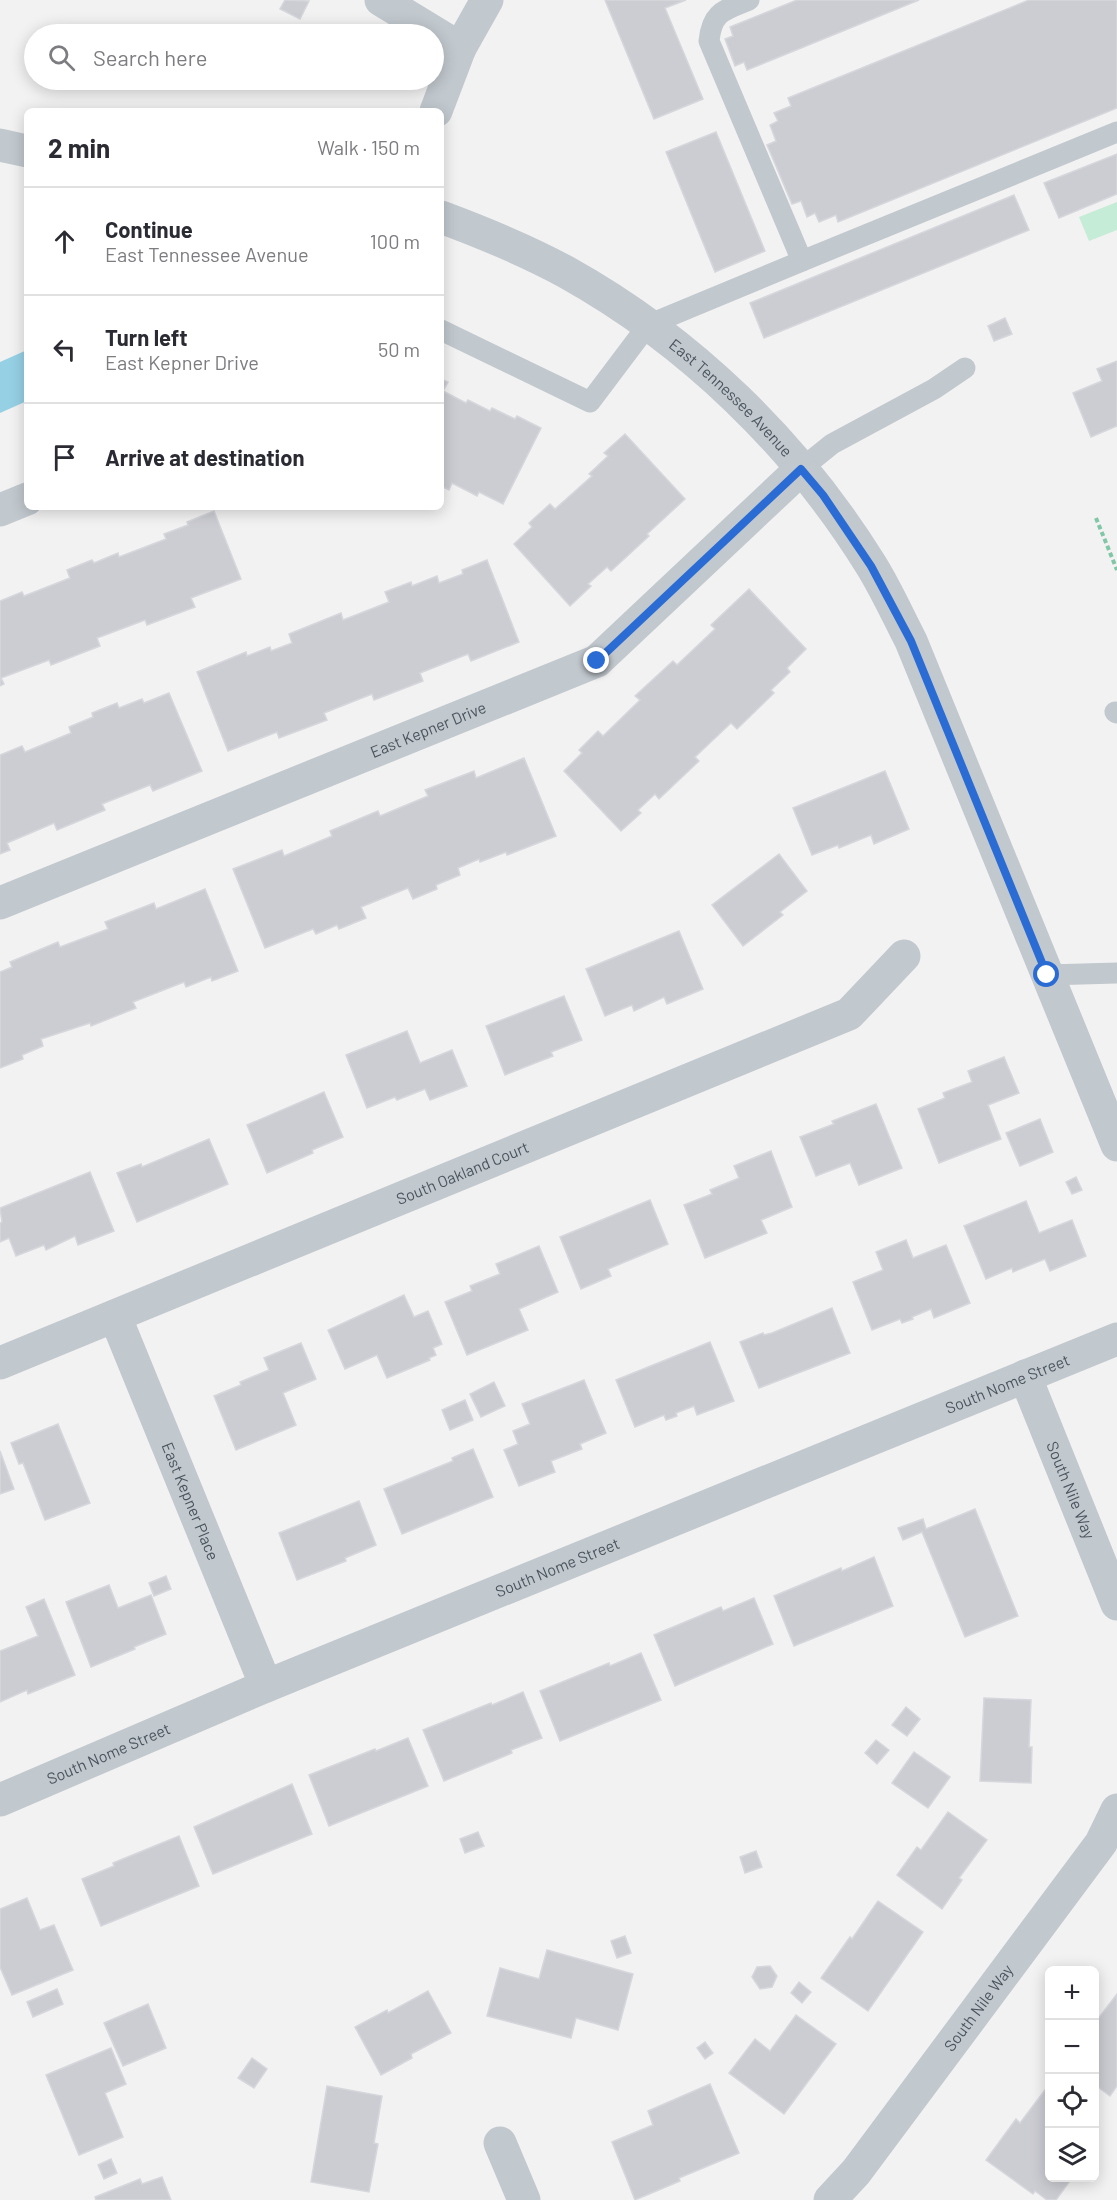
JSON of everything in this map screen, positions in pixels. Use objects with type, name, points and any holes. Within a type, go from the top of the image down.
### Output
[{"type":"street","points":[[381,0],[420,24]]},
{"type":"street","points":[[437,108],[460,48],[487,0]]},
{"type":"street","points":[[444,38],[460,48]]},
{"type":"street","points":[[0,145],[24,150]]},
{"type":"street","name":"East Tennessee Avenue","points":[[444,219],[488,235],[566,272],[648,325],[706,370],[768,429],[823,495],[871,566],[911,641],[1117,1145]]},
{"type":"street","name":"East Kepner Drive","points":[[0,903],[597,661],[801,469]]},
{"type":"street","points":[[0,510],[24,500]]},
{"type":"street","name":"South Oakland Court","points":[[0,1363],[849,1014],[903,956]]},
{"type":"street","name":"East Kepner Place","points":[[115,1316],[266,1686]]},
{"type":"street","name":"South Nome Street","points":[[0,1800],[266,1686],[1117,1339]]},
{"type":"street","name":"South Nile Way","points":[[1025,1376],[1117,1604]]},
{"type":"street","name":"South Nile Way","points":[[830,2200],[856,2172],[1101,1843],[1117,1810]]},
{"type":"street","points":[[500,2143],[524,2200]]},
{"type":"lane","points":[[749,0],[726,9],[717,16],[710,26],[709,41],[802,261]]},
{"type":"lane","points":[[444,331],[590,402],[648,325],[1117,132]]},
{"type":"lane","points":[[801,469],[832,444],[934,389],[965,368]]},
{"type":"lane","points":[[1047,975],[1117,973]]},
{"type":"path","points":[[1096,518],[1117,570]]},
{"type":"green space","points":[[1117,202],[1117,230],[1089,241],[1079,217]]},
{"type":"water","points":[[24,351],[24,402],[0,413],[0,362]]},
{"type":"building","points":[[285,0],[309,1],[300,19],[280,9]]},
{"type":"building","points":[[605,0],[686,0],[665,8],[703,99],[654,119]]},
{"type":"building","points":[[797,0],[919,0],[747,70],[744,62],[735,66],[725,39],[733,36],[730,27]]},
{"type":"building","points":[[1029,0],[1117,0],[1117,108],[838,222],[836,215],[819,222],[815,213],[807,217],[801,201],[792,204],[767,145],[776,141],[770,125],[778,121],[774,113],[791,106],[788,98]]},
{"type":"building","points":[[716,132],[765,251],[715,272],[666,152]]},
{"type":"building","points":[[1117,154],[1117,194],[1059,218],[1044,183]]},
{"type":"building","points":[[1014,195],[1029,230],[764,338],[750,303]]},
{"type":"building","points":[[1005,318],[1012,334],[994,341],[988,326]]},
{"type":"building","points":[[1117,361],[1117,426],[1091,437],[1073,393],[1102,381],[1097,369]]},
{"type":"building","points":[[444,392],[466,403],[468,400],[490,411],[492,408],[515,419],[517,416],[541,428],[503,504],[479,492],[477,496],[452,483],[449,490],[444,488]]},
{"type":"building","points":[[625,434],[685,499],[611,571],[607,567],[588,584],[591,586],[570,606],[514,544],[532,527],[529,523],[550,504],[555,509],[592,476],[589,474],[608,456],[604,453]]},
{"type":"building","points":[[214,511],[241,579],[191,598],[195,607],[147,625],[145,620],[97,638],[100,646],[51,665],[49,660],[1,678],[4,684],[0,686],[0,601],[22,592],[24,596],[70,578],[67,570],[92,560],[94,563],[118,553],[119,557],[166,539],[164,534],[188,525],[187,522]]},
{"type":"building","points":[[487,560],[519,642],[471,661],[468,654],[420,673],[423,681],[374,700],[372,694],[324,713],[327,720],[279,738],[277,732],[228,751],[197,672],[246,652],[247,656],[270,647],[271,651],[292,643],[289,634],[341,613],[343,620],[389,602],[385,592],[411,582],[412,586],[437,576],[439,583],[463,574],[462,570]]},
{"type":"building","points":[[749,589],[806,649],[787,668],[790,672],[771,690],[774,693],[737,729],[731,723],[695,757],[699,761],[659,799],[655,794],[638,810],[641,813],[621,831],[564,771],[582,753],[579,750],[598,731],[603,736],[640,700],[635,696],[673,661],[677,665],[715,629],[711,625]]},
{"type":"building","points":[[169,693],[202,771],[153,791],[150,785],[102,804],[105,810],[57,830],[54,823],[7,843],[10,850],[0,854],[0,755],[22,746],[25,752],[71,733],[69,727],[93,717],[92,713],[117,703],[119,708],[142,699],[144,703]]},
{"type":"building","points":[[524,758],[556,836],[507,855],[506,852],[480,862],[479,859],[458,868],[460,875],[436,885],[437,889],[413,899],[408,888],[361,907],[366,918],[339,929],[337,925],[316,934],[313,929],[265,948],[233,869],[282,850],[284,856],[332,836],[330,831],[378,811],[380,816],[428,796],[425,790],[474,771],[476,778]]},
{"type":"building","points":[[885,771],[909,829],[874,844],[871,835],[839,848],[838,845],[812,855],[793,808]]},
{"type":"building","points":[[779,854],[807,891],[780,912],[783,915],[743,946],[712,905]]},
{"type":"building","points":[[205,889],[238,971],[212,981],[211,977],[186,987],[184,982],[133,1002],[136,1008],[91,1026],[90,1023],[41,1039],[43,1046],[22,1055],[23,1059],[0,1068],[0,972],[12,967],[10,962],[58,942],[60,947],[108,929],[105,922],[154,903],[156,909]]},
{"type":"building","points":[[679,931],[703,989],[667,1004],[664,997],[634,1011],[632,1005],[605,1016],[586,969]]},
{"type":"building","points":[[564,996],[582,1040],[551,1052],[553,1056],[505,1075],[486,1026]]},
{"type":"building","points":[[407,1031],[420,1063],[452,1050],[467,1086],[430,1100],[425,1089],[367,1108],[346,1055]]},
{"type":"building","points":[[1004,1057],[1019,1093],[988,1105],[1001,1139],[939,1163],[918,1109],[945,1098],[943,1093],[972,1082],[968,1071]]},
{"type":"building","points":[[324,1092],[343,1137],[267,1173],[247,1125]]},
{"type":"building","points":[[876,1104],[902,1168],[859,1185],[850,1163],[816,1176],[800,1137],[834,1124],[832,1121]]},
{"type":"building","points":[[1040,1119],[1053,1152],[1020,1166],[1006,1133]]},
{"type":"building","points":[[209,1139],[228,1184],[137,1222],[117,1173],[141,1164],[142,1167]]},
{"type":"building","points":[[771,1151],[792,1207],[761,1220],[767,1233],[705,1258],[684,1205],[712,1194],[710,1190],[739,1178],[734,1166]]},
{"type":"building","points":[[90,1172],[114,1231],[78,1245],[75,1236],[46,1250],[44,1245],[16,1256],[9,1238],[0,1242],[0,1223],[2,1222],[0,1208]]},
{"type":"building","points":[[1076,1177],[1082,1190],[1072,1194],[1066,1182]]},
{"type":"building","points":[[650,1200],[668,1244],[608,1269],[611,1276],[581,1289],[560,1237]]},
{"type":"building","points":[[1026,1201],[1039,1233],[1072,1220],[1086,1256],[1050,1271],[1045,1259],[1013,1272],[1012,1268],[986,1279],[964,1226]]},
{"type":"building","points":[[906,1240],[913,1258],[946,1245],[970,1303],[934,1318],[931,1309],[902,1323],[900,1319],[872,1330],[853,1282],[883,1270],[876,1252]]},
{"type":"building","points":[[539,1246],[558,1292],[519,1309],[528,1330],[467,1355],[445,1302],[472,1291],[470,1286],[500,1274],[496,1264]]},
{"type":"building","points":[[404,1295],[414,1317],[428,1311],[442,1344],[433,1348],[436,1355],[429,1358],[430,1360],[387,1378],[377,1355],[345,1369],[328,1330]]},
{"type":"building","points":[[832,1308],[850,1353],[759,1388],[740,1342],[763,1333],[764,1335],[772,1333]]},
{"type":"building","points":[[710,1342],[734,1401],[697,1415],[694,1406],[666,1420],[664,1415],[635,1427],[616,1380]]},
{"type":"building","points":[[301,1343],[316,1379],[283,1393],[296,1425],[236,1450],[214,1396],[269,1370],[264,1358]]},
{"type":"building","points":[[584,1380],[606,1433],[580,1444],[582,1449],[551,1461],[555,1472],[519,1486],[504,1450],[518,1444],[513,1431],[530,1424],[522,1404]]},
{"type":"building","points":[[494,1382],[505,1406],[481,1417],[470,1394]]},
{"type":"building","points":[[465,1400],[473,1420],[450,1430],[442,1410]]},
{"type":"building","points":[[58,1424],[90,1503],[45,1520],[23,1463],[19,1464],[11,1443]]},
{"type":"building","points":[[473,1449],[493,1497],[402,1534],[384,1489],[453,1461],[452,1458]]},
{"type":"building","points":[[0,1451],[14,1489],[0,1494]]},
{"type":"building","points":[[359,1501],[376,1545],[345,1558],[346,1561],[297,1580],[279,1533]]},
{"type":"building","points":[[975,1509],[1018,1616],[965,1637],[922,1532],[903,1540],[898,1528],[923,1519],[926,1529]]},
{"type":"building","points":[[874,1557],[893,1606],[794,1646],[774,1596]]},
{"type":"building","points":[[166,1576],[171,1589],[154,1596],[149,1583]]},
{"type":"building","points":[[109,1585],[118,1608],[151,1595],[166,1634],[91,1667],[66,1602]]},
{"type":"building","points":[[754,1598],[773,1644],[675,1686],[654,1635],[721,1607],[723,1611]]},
{"type":"building","points":[[44,1599],[75,1675],[28,1694],[27,1690],[0,1702],[0,1651],[38,1636],[26,1607]]},
{"type":"building","points":[[641,1653],[661,1700],[560,1741],[540,1691],[609,1663],[610,1666]]},
{"type":"building","points":[[523,1692],[542,1738],[444,1781],[423,1730]]},
{"type":"building","points":[[984,1698],[1031,1700],[1029,1747],[1032,1747],[1031,1783],[980,1781]]},
{"type":"building","points":[[906,1707],[920,1719],[907,1736],[892,1725]]},
{"type":"building","points":[[408,1738],[428,1786],[329,1826],[309,1775]]},
{"type":"building","points":[[876,1740],[889,1750],[877,1764],[865,1753]]},
{"type":"building","points":[[914,1752],[950,1777],[928,1808],[892,1783]]},
{"type":"building","points":[[292,1784],[312,1834],[213,1874],[194,1827]]},
{"type":"building","points":[[948,1812],[987,1840],[959,1878],[962,1880],[942,1909],[897,1875],[917,1847],[921,1850]]},
{"type":"building","points":[[478,1832],[484,1846],[465,1853],[460,1839]]},
{"type":"building","points":[[179,1836],[199,1886],[101,1926],[82,1879],[114,1866],[113,1863]]},
{"type":"building","points":[[756,1851],[762,1867],[745,1873],[740,1857]]},
{"type":"building","points":[[27,1898],[40,1930],[54,1925],[73,1970],[12,1995],[0,1967],[0,1909]]},
{"type":"building","points":[[878,1901],[923,1932],[868,2011],[821,1978]]},
{"type":"building","points":[[625,1936],[631,1953],[617,1958],[611,1941]]},
{"type":"building","points":[[547,1950],[633,1974],[618,2030],[576,2018],[571,2038],[487,2016],[500,1968],[539,1979]]},
{"type":"building","points":[[770,1966],[777,1976],[772,1987],[760,1989],[752,1977],[757,1967]]},
{"type":"building","points":[[799,1982],[811,1992],[802,2003],[791,1993]]},
{"type":"building","points":[[57,1989],[63,2004],[33,2017],[27,2002]]},
{"type":"building","points":[[428,1991],[451,2033],[411,2054],[412,2058],[381,2075],[355,2027],[387,2010],[388,2013]]},
{"type":"building","points":[[1117,1994],[1117,2086],[1110,2096],[1099,2088],[1099,2017]]},
{"type":"building","points":[[148,2004],[166,2048],[123,2066],[104,2023]]},
{"type":"building","points":[[796,2015],[836,2044],[784,2114],[729,2073],[755,2039],[770,2051]]},
{"type":"building","points":[[705,2042],[713,2053],[705,2059],[697,2048]]},
{"type":"building","points":[[111,2048],[126,2084],[105,2093],[123,2137],[79,2155],[46,2075]]},
{"type":"building","points":[[252,2058],[267,2069],[254,2088],[238,2078]]},
{"type":"building","points":[[710,2084],[739,2153],[679,2178],[680,2181],[635,2200],[612,2142],[653,2125],[648,2111]]},
{"type":"building","points":[[327,2086],[382,2096],[374,2143],[378,2144],[369,2192],[311,2182]]},
{"type":"building","points":[[1045,2090],[1045,2182],[1069,2182],[1056,2200],[1047,2200],[1035,2191],[1033,2194],[986,2160],[1016,2119],[1020,2123]]},
{"type":"building","points":[[111,2159],[117,2173],[104,2179],[98,2165]]},
{"type":"building","points":[[162,2177],[171,2200],[96,2200],[95,2197],[140,2179],[142,2184]]},
{"type":"route","points":[[597,661],[801,469],[823,495],[871,566],[911,641],[1047,975]]}]
